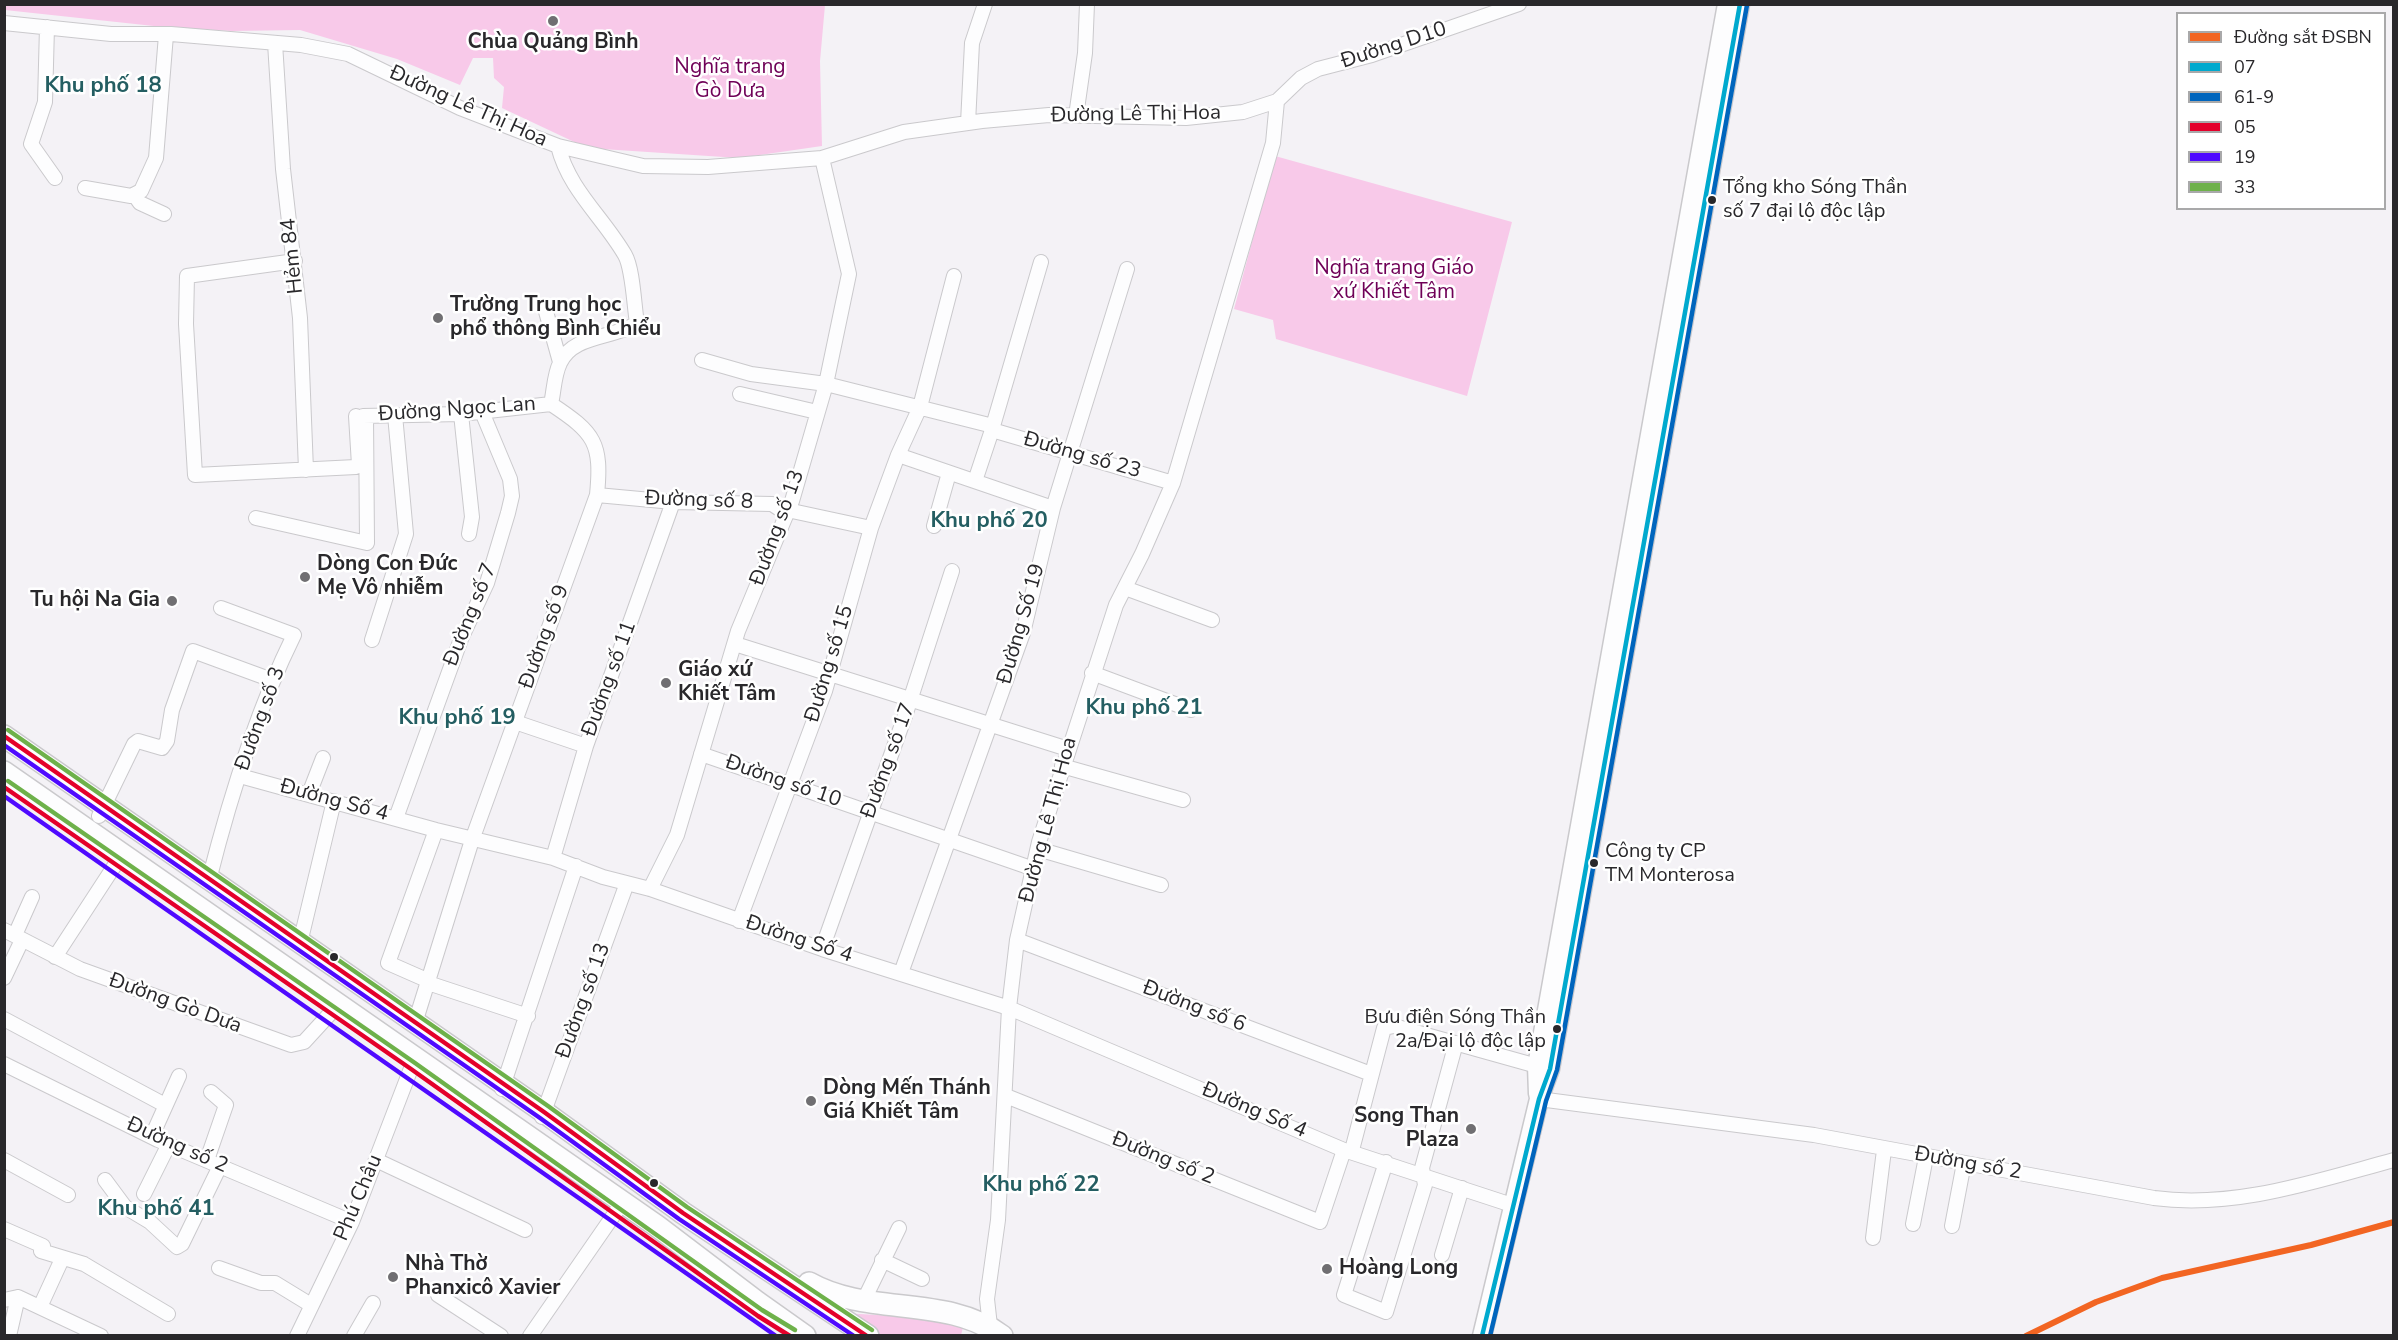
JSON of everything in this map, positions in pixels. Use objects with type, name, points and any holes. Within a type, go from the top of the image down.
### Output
[{"type":"highway","points":[[4,736],[102,812],[502,1090],[683,1214],[868,1335]]},
{"type":"highway","points":[[4,751],[209,880],[415,1023],[502,1090]]},
{"type":"highway","points":[[4,772],[199,915],[618,1209],[783,1332]]},
{"type":"highway","points":[[4,787],[115,865],[199,915]]},
{"type":"highway","points":[[542,1116],[662,1210],[845,1335]]},
{"type":"highway","points":[[618,1209],[657,1226],[757,1302],[806,1335]]},
{"type":"highway","points":[[662,1210],[699,1218],[828,1294],[863,1302],[940,1311],[974,1318],[990,1332]]},
{"type":"highway","points":[[757,1302],[783,1332]]},
{"type":"main road","points":[[1539,1099],[1537,1066],[1727,4]]},
{"type":"main road","points":[[1481,1334],[1515,1206],[1539,1099],[1550,1069],[1740,4]]},
{"type":"street","points":[[968,123],[972,43],[985,4]]},
{"type":"street","points":[[1076,116],[1085,53],[1087,4]]},
{"type":"street","name":"Đường D10","points":[[1276,101],[1310,72],[1372,54],[1519,4]]},
{"type":"street","name":"Đường Lê Thị Hoa","points":[[4,22],[111,34],[166,34],[301,45],[348,54],[460,108],[558,146],[643,166],[743,166],[822,158],[904,132],[968,123],[1049,115],[1186,118],[1243,112],[1276,101],[1273,143],[1173,483],[1116,605],[1062,766],[1038,849],[1017,940],[1009,1008],[998,1220],[987,1299],[990,1332]]},
{"type":"street","points":[[47,27],[45,102],[31,144],[55,178]]},
{"type":"street","points":[[135,196],[141,191],[156,158],[166,34]]},
{"type":"street","name":"Hẻm 84","points":[[275,44],[283,169],[295,261],[306,470]]},
{"type":"street","points":[[558,146],[563,166],[588,207],[626,257],[637,323],[630,328],[582,342],[560,362]]},
{"type":"street","name":"Đường số 13","points":[[650,889],[677,835],[735,644],[789,509],[826,384],[849,274],[822,158]]},
{"type":"street","points":[[85,188],[135,196],[140,203],[164,214]]},
{"type":"street","points":[[295,261],[187,276],[186,324],[195,475],[358,466],[362,416]]},
{"type":"street","points":[[975,481],[993,428],[1041,262]]},
{"type":"street","name":"Đường Số 19","points":[[901,973],[1023,633],[1053,508],[1127,269]]},
{"type":"street","points":[[920,407],[954,276]]},
{"type":"street","points":[[545,308],[560,362],[551,404]]},
{"type":"street","name":"Đường số 23","points":[[702,360],[751,374],[826,384],[920,407],[1173,483]]},
{"type":"street","points":[[740,394],[817,412]]},
{"type":"street","name":"Đường Ngọc Lan","points":[[362,416],[461,414],[551,404]]},
{"type":"street","name":"Đường số 9","points":[[415,1023],[472,840],[597,495],[600,468],[595,442],[576,420],[551,404]]},
{"type":"street","name":"Đường số 15","points":[[739,921],[830,674],[871,528],[898,455],[920,407]]},
{"type":"street","name":"Đường số 7","points":[[396,818],[461,639],[487,583],[512,496],[510,479],[482,412]]},
{"type":"street","points":[[461,414],[472,517],[469,534]]},
{"type":"street","points":[[256,518],[367,543],[362,416]]},
{"type":"street","points":[[372,640],[406,534],[395,416]]},
{"type":"street","points":[[898,455],[1053,508]]},
{"type":"street","points":[[934,526],[949,473]]},
{"type":"street","name":"Đường số 8","points":[[597,495],[673,502],[772,504],[778,508],[871,528]]},
{"type":"street","name":"Đường số 11","points":[[553,858],[586,746],[673,502]]},
{"type":"street","name":"Đường số 17","points":[[822,949],[911,699],[952,572]]},
{"type":"street","points":[[1125,588],[1212,620]]},
{"type":"street","name":"Đường số 3","points":[[209,880],[272,680],[294,634],[221,608]]},
{"type":"street","points":[[735,644],[1068,749]]},
{"type":"street","points":[[102,812],[134,744],[138,741],[162,748],[167,741],[172,710],[193,651],[272,680]]},
{"type":"street","points":[[1092,673],[1191,710]]},
{"type":"street","points":[[515,722],[586,746]]},
{"type":"street","name":"Đường số 10","points":[[701,754],[1034,869]]},
{"type":"street","points":[[309,794],[323,758]]},
{"type":"street","points":[[1062,766],[1184,800]]},
{"type":"street","name":"Đường Số 4","points":[[240,776],[472,840],[553,858],[822,949],[1009,1008],[1348,1150],[1515,1206]]},
{"type":"street","points":[[300,943],[334,801]]},
{"type":"street","points":[[436,830],[388,963],[429,982],[528,1016]]},
{"type":"street","points":[[1038,849],[1161,885]]},
{"type":"street","points":[[55,957],[115,865]]},
{"type":"street","points":[[502,1090],[576,866]]},
{"type":"street","name":"Đường số 13","points":[[542,1116],[627,883]]},
{"type":"street","points":[[4,978],[14,935],[32,897]]},
{"type":"street","name":"Đường Gò Dưa","points":[[14,935],[80,969],[291,1045],[304,1042],[333,1010]]},
{"type":"street","name":"Đường số 6","points":[[1017,940],[1371,1074]]},
{"type":"street","points":[[4,1019],[165,1105]]},
{"type":"street","points":[[1348,1150],[1384,1028],[1394,1026],[1537,1066]]},
{"type":"street","points":[[1386,1162],[1344,1295],[1386,1312],[1425,1185],[1422,1168],[1455,1043]]},
{"type":"street","name":"Đường số 2","points":[[4,1064],[169,1144],[352,1222]]},
{"type":"street","name":"Phú Châu","points":[[297,1335],[352,1222],[413,1064]]},
{"type":"street","points":[[152,1136],[179,1076]]},
{"type":"street","points":[[207,1160],[226,1105],[211,1092]]},
{"type":"street","name":"Đường số 2","points":[[1006,1096],[1320,1222],[1348,1150]]},
{"type":"street","name":"Đường số 2","points":[[1539,1099],[1806,1134],[2154,1198],[2198,1202],[2222,1201],[2304,1184],[2394,1160]]},
{"type":"street","points":[[144,1194],[169,1144]]},
{"type":"street","points":[[1873,1238],[1884,1150]]},
{"type":"street","points":[[1913,1224],[1926,1157]]},
{"type":"street","points":[[4,1160],[68,1195]]},
{"type":"street","points":[[376,1160],[525,1230]]},
{"type":"street","points":[[1952,1226],[1964,1163]]},
{"type":"street","points":[[105,1180],[125,1207],[150,1222],[177,1247],[183,1244],[220,1166]]},
{"type":"street","points":[[1442,1255],[1462,1188]]},
{"type":"street","points":[[530,1335],[618,1209]]},
{"type":"street","points":[[863,1302],[899,1228]]},
{"type":"street","points":[[4,1229],[43,1246],[41,1251],[84,1264],[168,1314]]},
{"type":"street","points":[[40,1307],[62,1259]]},
{"type":"street","points":[[882,1260],[922,1280]]},
{"type":"street","points":[[219,1268],[261,1283],[274,1283],[311,1305]]},
{"type":"street","points":[[438,1295],[501,1335]]},
{"type":"street","points":[[9,1335],[11,1299],[40,1307],[101,1335]]},
{"type":"street","points":[[354,1335],[373,1303]]},
{"type":"green space","name":"Nghĩa trang Gò Dưa","points":[[4,5],[825,5],[820,61],[822,146],[739,158],[587,148],[502,108],[504,87],[494,78],[493,58],[473,58],[460,85],[397,59],[300,30],[232,31],[163,27],[5,10]]},
{"type":"green space","name":"Nghĩa trang Giáo xứ Khiết Tâm","points":[[1275,156],[1512,222],[1467,396],[1276,339],[1273,320],[1234,309]]},
{"type":"green space","points":[[842,1313],[948,1319],[964,1324],[961,1335],[874,1335]]},
{"type":"rail line","name":"ĐSBN","points":[[2026,1336],[2096,1302],[2162,1278],[2311,1245],[2394,1222]]},
{"type":"transit line","name":"07","points":[[1482,1336],[1539,1099],[1550,1069],[1740,4]]},
{"type":"transit line","name":"61-9","points":[[1490,1336],[1546,1101],[1557,1070],[1747,5]]},
{"type":"transit line","name":"33","points":[[8,730],[548,1106],[687,1207],[872,1330]]},
{"type":"transit line","name":"05","points":[[4,736],[544,1112],[683,1213],[867,1336]]},
{"type":"transit line","name":"19","points":[[4,745],[540,1118],[679,1219],[854,1336]]},
{"type":"transit line","name":"33","points":[[8,781],[415,1063],[762,1310],[795,1330]]},
{"type":"transit line","name":"05","points":[[4,787],[411,1069],[758,1316],[790,1336]]},
{"type":"transit line","name":"19","points":[[4,796],[776,1336]]},
{"type":"place","name":"Chùa Quảng Bình","points":[[553,21]]},
{"type":"place","name":"Tổng kho Sóng Thần số 7 đại lộ độc lập","points":[[1712,200]]},
{"type":"place","name":"Trường Trung học phổ thông Bình Chiểu","points":[[438,318]]},
{"type":"place","name":"Dòng Con Đức Mẹ Vô nhiễm","points":[[305,577]]},
{"type":"place","name":"Tu hội Na Gia","points":[[172,601]]},
{"type":"place","name":"Giáo xứ Khiết Tâm","points":[[666,683]]},
{"type":"place","name":"Công ty CP TM Monterosa","points":[[1594,863]]},
{"type":"place","name":"Bưu điện Sóng Thần 2a/Đại lộ độc lập","points":[[1557,1029]]},
{"type":"place","name":"Dòng Mến Thánh Giá Khiết Tâm","points":[[811,1101]]},
{"type":"place","name":"Song Than Plaza","points":[[1471,1129]]},
{"type":"place","name":"Hoàng Long","points":[[1327,1269]]},
{"type":"place","name":"Nhà Thờ Phanxicô Xavier","points":[[393,1277]]},
{"type":"district","name":"Khu phố 18","points":[[103,87]]},
{"type":"district","name":"Khu phố 20","points":[[989,522]]},
{"type":"district","name":"Khu phố 21","points":[[1144,709]]},
{"type":"district","name":"Khu phố 19","points":[[457,719]]},
{"type":"district","name":"Khu phố 22","points":[[1041,1186]]},
{"type":"district","name":"Khu phố 41","points":[[156,1210]]}]
